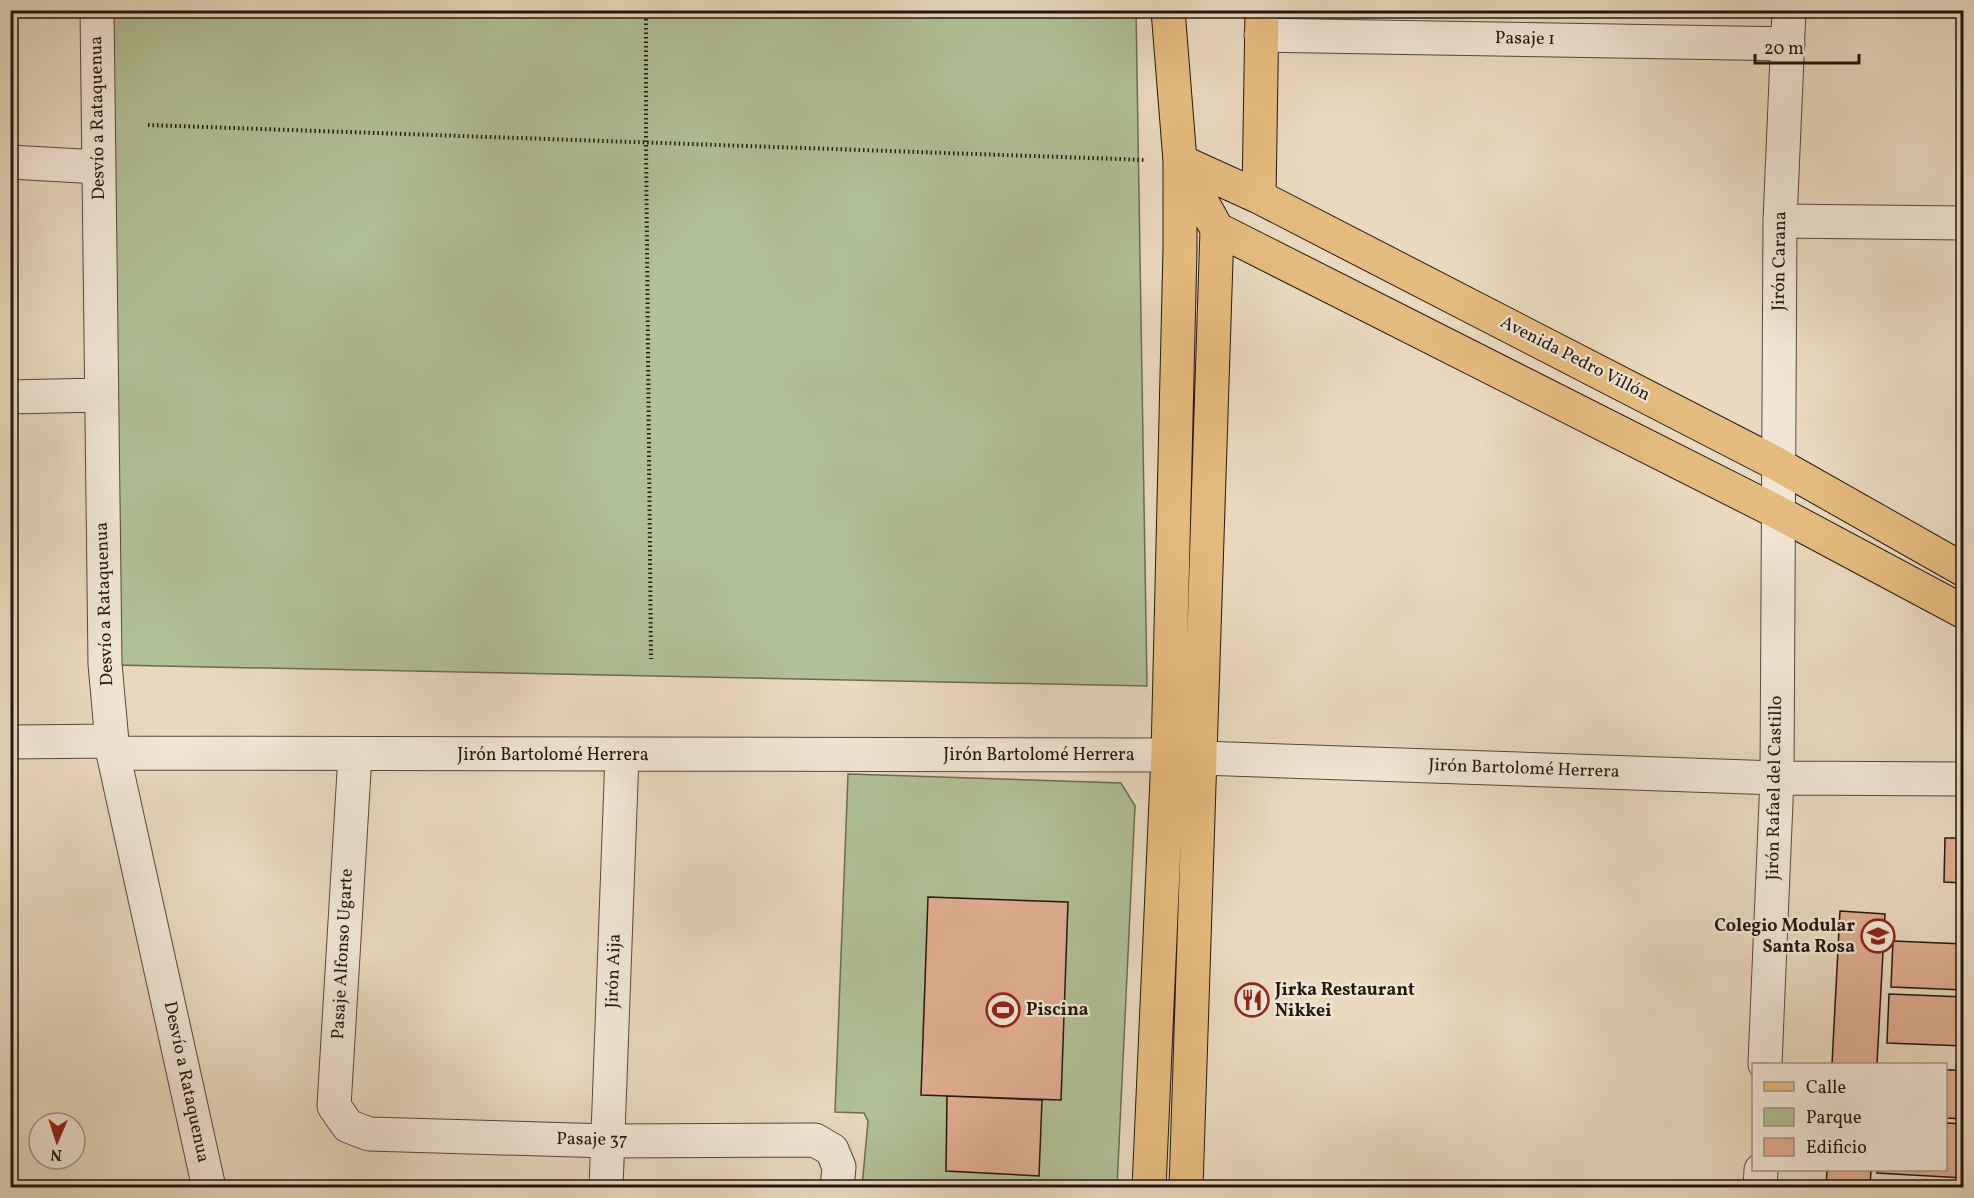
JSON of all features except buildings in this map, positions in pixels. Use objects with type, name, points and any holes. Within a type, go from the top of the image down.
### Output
[{"type":"main road","points":[[1149,1188],[1168,755],[1180,249],[1180,161],[1168,10]]},
{"type":"main road","points":[[1259,197],[1262,23]]},
{"type":"main road","points":[[1180,161],[1217,229],[1186,1188]]},
{"type":"main road","name":"Avenida Pedro Villón","points":[[1180,161],[1259,197],[1777,464],[1964,570]]},
{"type":"main road","points":[[1217,229],[1777,512],[1964,612]]},
{"type":"street","name":"Desvío a Rataquenua","points":[[97,10],[105,664],[113,747],[209,1188]]},
{"type":"street","name":"Jirón Carana","points":[[1777,512],[1780,221],[1790,10]]},
{"type":"street","name":"Pasaje 1","points":[[1262,23],[1788,44]]},
{"type":"street","points":[[10,162],[99,167]]},
{"type":"street","points":[[1780,221],[1964,223]]},
{"type":"street","points":[[10,397],[100,395]]},
{"type":"street","name":"Jirón Rafael del Castillo","points":[[1765,1063],[1777,778],[1777,512]]},
{"type":"street","name":"Jirón Bartolomé Herrera","points":[[10,742],[355,755],[1168,755],[1777,778],[1964,779]]},
{"type":"street","name":"Pasaje Alfonso Ugarte","points":[[355,755],[334,1106],[348,1126],[369,1134]]},
{"type":"street","name":"Jirón Aija","points":[[606,1188],[622,755]]},
{"type":"street","name":"Pasaje 37","points":[[369,1134],[608,1141],[815,1140],[832,1150],[839,1167],[837,1188]]},
{"type":"street","points":[[1760,1188],[1761,1171]]},
{"type":"path","points":[[646,10],[651,659]]},
{"type":"path","points":[[148,125],[1180,161]]},
{"type":"green space","points":[[110,11],[1136,11],[1147,686],[114,665]]},
{"type":"green space","points":[[848,774],[1121,783],[1135,806],[1117,1187],[862,1187],[868,1121],[864,1113],[835,1112]]},
{"type":"place","name":"Colegio Modular Santa Rosa","points":[[1878,936]]},
{"type":"place","name":"Jirka Restaurant Nikkei","points":[[1252,1000]]},
{"type":"place","name":"Piscina","points":[[1003,1010]]}]
